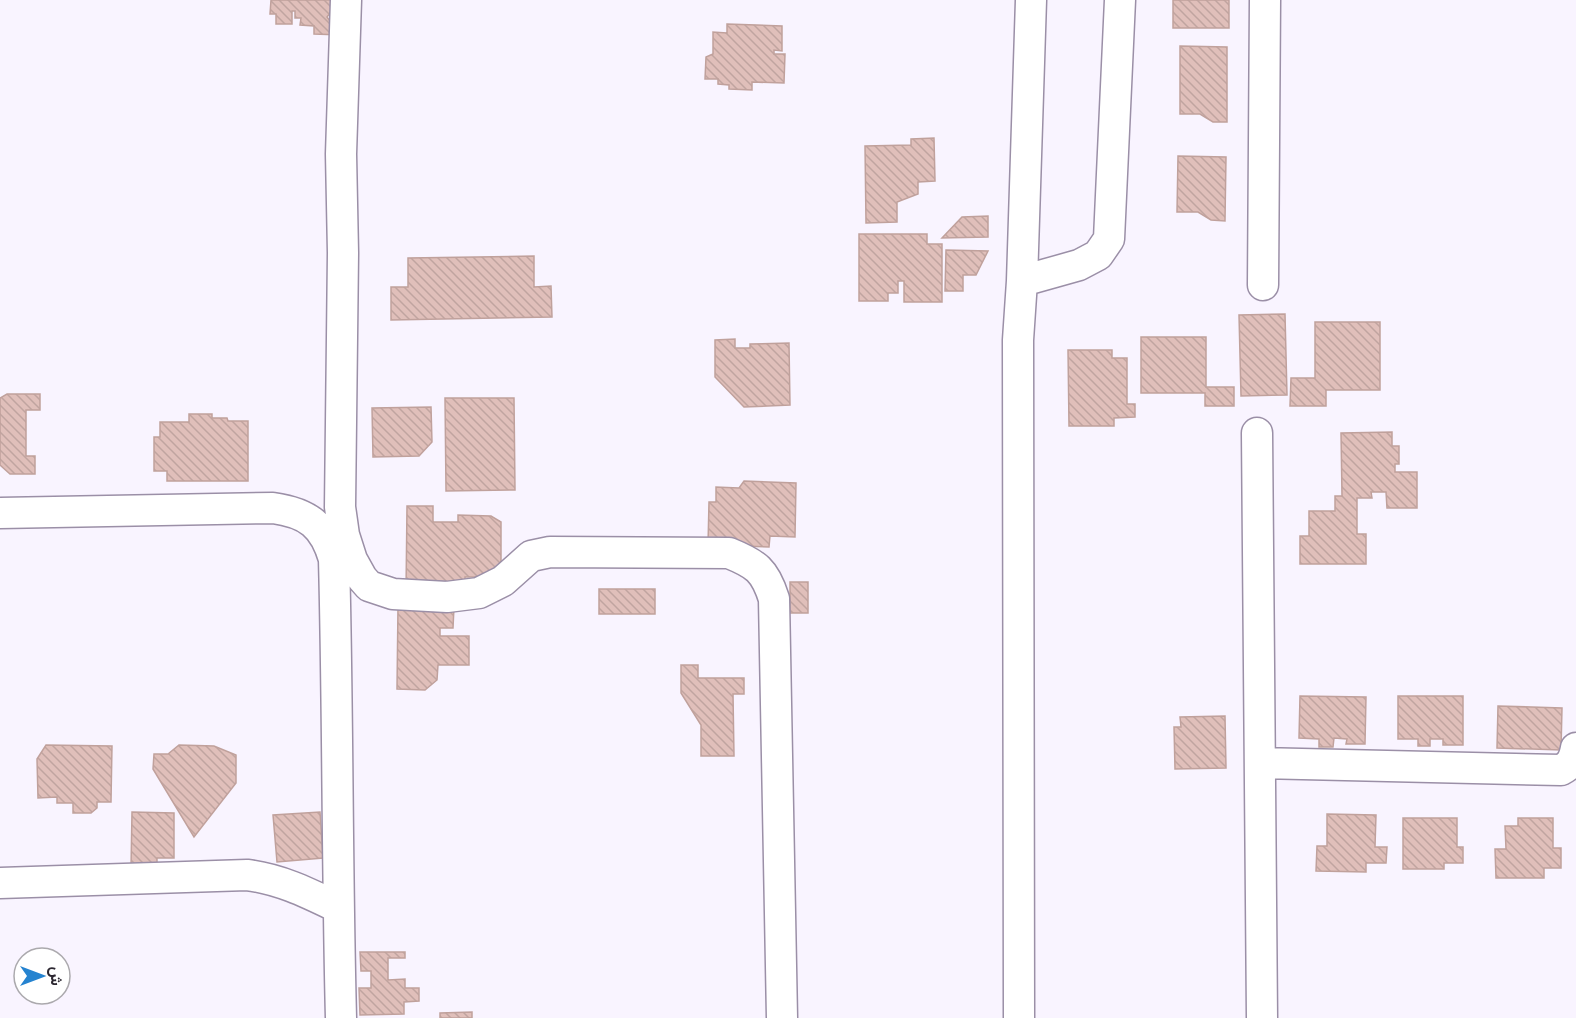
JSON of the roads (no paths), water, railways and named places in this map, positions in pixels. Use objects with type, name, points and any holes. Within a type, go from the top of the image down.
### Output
[{"type":"street","points":[[346,0],[341,154],[343,253],[339,488],[344,535],[352,560],[369,586],[381,591],[413,596],[447,597],[479,593],[503,582],[531,556],[550,552],[729,553],[758,568],[768,580],[774,599],[782,1018]]},
{"type":"street","points":[[1018,1018],[1018,340],[1031,0]]},
{"type":"street","points":[[1022,281],[1079,264],[1098,255],[1109,239],[1120,0]]},
{"type":"street","points":[[1263,285],[1265,0]]},
{"type":"street","points":[[1257,433],[1262,763],[1262,1018]]},
{"type":"street","points":[[0,513],[273,508],[295,511],[310,519],[321,530],[329,542],[334,559],[341,1018]]},
{"type":"street","points":[[1262,763],[1561,770],[1569,766],[1576,748]]},
{"type":"street","points":[[0,883],[247,875],[265,877],[284,883],[338,907]]}]
